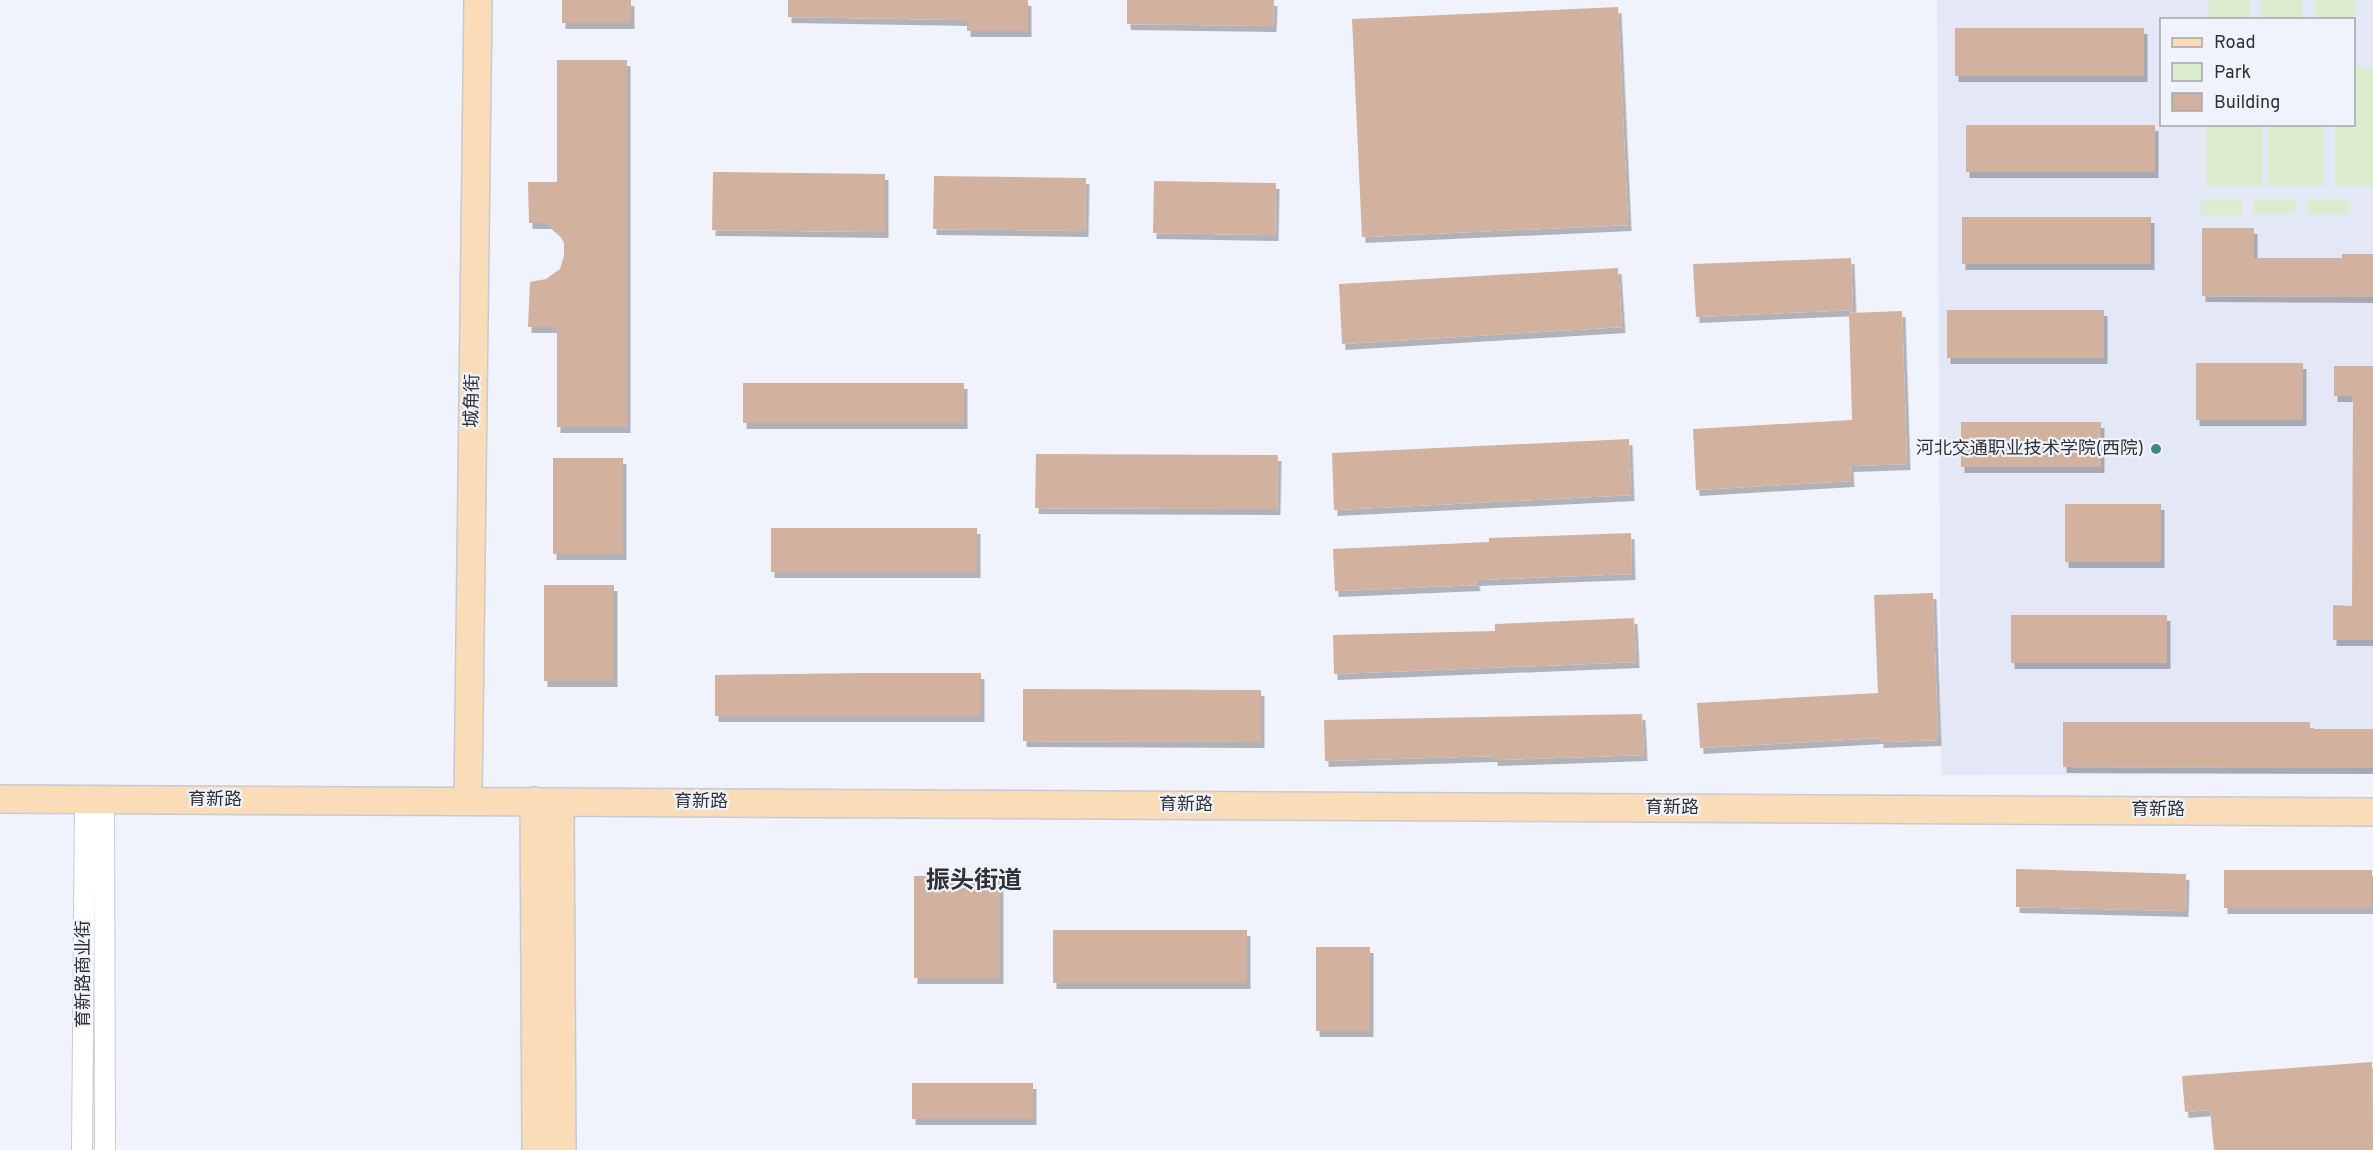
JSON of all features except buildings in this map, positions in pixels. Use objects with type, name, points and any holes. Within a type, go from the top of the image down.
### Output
[{"type":"street","name":"城角街","points":[[468,801],[478,0]]},
{"type":"street","name":"育新路","points":[[0,798],[2373,812]]},
{"type":"street","name":"育新路商业街","points":[[82,1150],[95,799]]},
{"type":"street","name":"育新路商业街","points":[[95,799],[105,1150]]},
{"type":"street","points":[[534,801],[536,1150]]},
{"type":"street","points":[[560,802],[562,1150]]},
{"type":"shaded area","name":"河北交通职业技术学院(西院)","points":[[1937,0],[2373,0],[2373,774],[1941,775]]},
{"type":"green space","points":[[2209,0],[2250,0],[2250,18],[2209,18]]},
{"type":"green space","points":[[2261,0],[2302,0],[2302,18],[2261,18]]},
{"type":"green space","points":[[2315,0],[2356,0],[2355,58],[2355,18],[2315,18]]},
{"type":"green space","points":[[2355,67],[2373,67],[2373,186],[2335,186],[2335,126],[2355,126]]},
{"type":"green space","points":[[2206,126],[2262,126],[2262,186],[2206,186]]},
{"type":"green space","points":[[2268,126],[2324,126],[2324,186],[2268,186]]},
{"type":"green space","points":[[2307,199],[2349,199],[2349,214],[2307,214]]},
{"type":"green space","points":[[2201,200],[2242,200],[2242,215],[2201,215]]},
{"type":"green space","points":[[2254,200],[2295,200],[2295,214],[2254,214]]},
{"type":"place","name":"河北交通职业技术学院(西院)","points":[[2156,449]]},
{"type":"district","name":"振头街道","points":[[974,882]]}]
